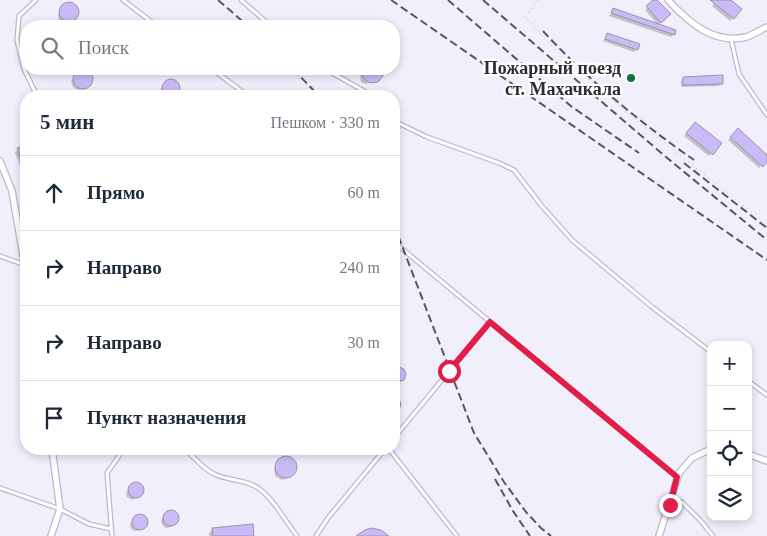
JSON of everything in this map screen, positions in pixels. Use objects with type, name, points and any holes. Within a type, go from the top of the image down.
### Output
[{"type":"street","points":[[668,0],[696,26],[713,35],[731,39],[748,37],[767,27]]},
{"type":"street","points":[[0,161],[12,192],[20,236]]},
{"type":"street","points":[[659,536],[677,477],[692,458],[707,451]]},
{"type":"street","points":[[51,536],[60,509],[53,455]]},
{"type":"street","points":[[752,455],[767,461]]},
{"type":"lane","points":[[20,54],[16,40],[19,16],[36,0]]},
{"type":"lane","points":[[123,0],[149,20]]},
{"type":"lane","points":[[241,0],[264,20]]},
{"type":"lane","points":[[731,39],[739,74],[767,115]]},
{"type":"lane","points":[[27,75],[34,90]]},
{"type":"lane","points":[[220,75],[240,90]]},
{"type":"lane","points":[[335,75],[362,90]]},
{"type":"lane","points":[[400,124],[427,137],[484,157],[514,170],[541,205],[572,240],[652,307],[707,349]]},
{"type":"lane","points":[[400,247],[677,477]]},
{"type":"lane","points":[[0,256],[20,266]]},
{"type":"lane","points":[[400,431],[490,322]]},
{"type":"lane","points":[[752,384],[767,395]]},
{"type":"lane","points":[[112,536],[107,473],[120,455]]},
{"type":"lane","points":[[192,455],[213,474],[259,488],[296,536]]},
{"type":"lane","points":[[316,536],[328,518],[380,455]]},
{"type":"lane","points":[[394,455],[456,536]]},
{"type":"lane","points":[[0,488],[60,509],[89,524],[111,529]]},
{"type":"lane","points":[[670,505],[682,502],[713,536]]},
{"type":"path","points":[[538,0],[525,17],[561,56],[649,131],[767,224]]},
{"type":"building","points":[[653,0],[657,0],[671,14],[661,23],[646,6]]},
{"type":"building","points":[[710,0],[731,0],[742,9],[734,19]]},
{"type":"building","points":[[65,3],[73,3],[78,8],[78,16],[74,20],[64,20],[60,16],[60,8]]},
{"type":"building","points":[[613,8],[676,30],[675,35],[611,13]]},
{"type":"building","points":[[607,33],[640,44],[638,50],[605,39]]},
{"type":"building","points":[[74,75],[92,75],[92,83],[87,88],[79,88],[74,83]]},
{"type":"building","points":[[363,75],[383,75],[378,82],[370,83],[363,78]]},
{"type":"building","points":[[723,75],[723,84],[683,85],[683,77]]},
{"type":"building","points":[[167,79],[175,79],[180,84],[180,90],[162,90],[162,84]]},
{"type":"building","points":[[695,122],[722,143],[713,155],[686,133]]},
{"type":"building","points":[[738,128],[767,155],[767,162],[763,167],[730,137]]},
{"type":"building","points":[[400,367],[404,369],[406,374],[404,380],[400,381]]},
{"type":"building","points":[[286,456],[294,459],[297,467],[294,475],[286,478],[278,475],[275,467],[278,459]]},
{"type":"building","points":[[136,482],[144,490],[136,498],[128,490]]},
{"type":"building","points":[[171,510],[179,518],[171,526],[163,518]]},
{"type":"building","points":[[140,514],[148,522],[140,530],[132,522]]},
{"type":"building","points":[[253,524],[254,536],[213,536],[212,528]]},
{"type":"building","points":[[371,528],[381,530],[389,536],[356,536]]},
{"type":"railway","points":[[218,0],[241,20]]},
{"type":"railway","points":[[391,0],[767,260]]},
{"type":"railway","points":[[448,0],[572,107],[639,153]]},
{"type":"railway","points":[[483,0],[666,157],[767,240]]},
{"type":"railway","points":[[543,31],[577,66],[615,100],[694,160]]},
{"type":"railway","points":[[299,75],[313,90]]},
{"type":"railway","points":[[684,163],[767,228]]},
{"type":"railway","points":[[400,241],[474,433],[504,482],[526,512],[551,536]]},
{"type":"railway","points":[[495,479],[530,536]]},
{"type":"place","name":"Пожарный поезд ст. Махачкала","points":[[631,78]]},
{"type":"route","points":[[449,371],[490,322],[677,477],[670,505]]}]
